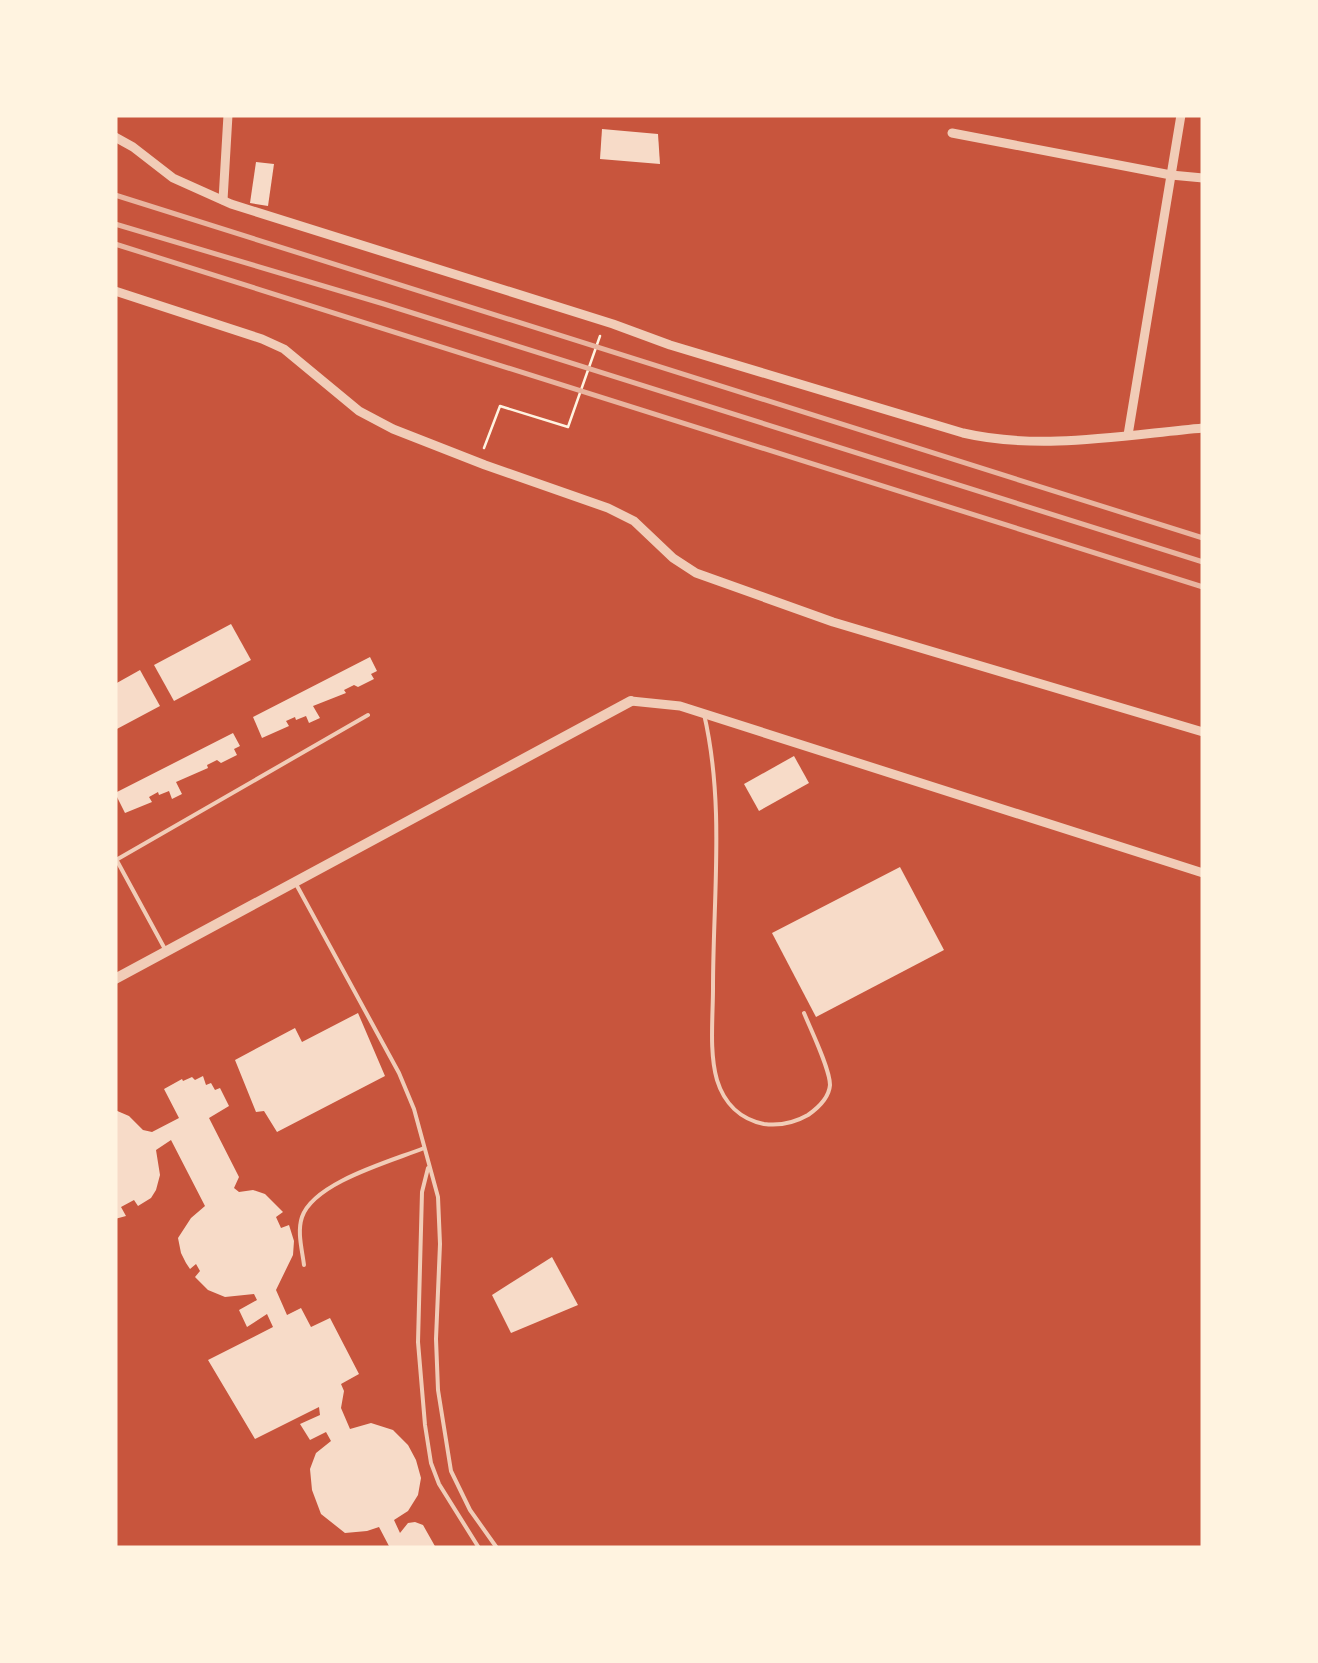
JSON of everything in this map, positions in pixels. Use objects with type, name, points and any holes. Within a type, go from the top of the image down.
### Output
[{"type":"street","points":[[222,200],[228,115]]},
{"type":"street","points":[[1128,435],[1181,115]]},
{"type":"street","points":[[952,134],[1203,178]]},
{"type":"street","points":[[115,137],[173,178],[222,200],[670,345],[963,433],[990,439],[1046,442],[1203,428]]},
{"type":"street","points":[[115,291],[262,339],[284,350],[359,411],[406,435],[608,508],[634,521],[673,558],[696,573],[833,622],[1203,732]]},
{"type":"street","points":[[115,979],[631,702],[680,706],[1203,873]]},
{"type":"lane","points":[[704,714],[717,789],[713,980],[716,1076],[738,1114],[752,1122],[777,1126],[799,1120],[826,1098],[830,1086],[804,1013]]},
{"type":"lane","points":[[166,952],[116,859],[368,715]]},
{"type":"lane","points":[[295,882],[399,1073],[414,1109],[438,1196],[438,1390],[450,1471],[497,1548]]},
{"type":"lane","points":[[304,1264],[300,1221],[314,1199],[334,1186],[424,1148]]},
{"type":"lane","points":[[429,1166],[422,1192],[418,1342],[425,1425],[439,1484],[480,1548]]},
{"type":"path","points":[[479,463],[500,406],[568,427],[602,328]]},
{"type":"building","points":[[602,129],[658,134],[660,164],[600,159]]},
{"type":"building","points":[[256,162],[274,164],[268,206],[250,203]]},
{"type":"building","points":[[231,624],[251,660],[174,701],[154,665]]},
{"type":"building","points":[[370,657],[377,671],[371,674],[374,679],[313,706],[320,718],[309,723],[306,716],[296,720],[295,717],[286,721],[289,726],[262,738],[253,717]]},
{"type":"building","points":[[140,670],[160,706],[115,730],[115,684]]},
{"type":"building","points":[[233,733],[240,746],[234,749],[237,755],[221,763],[217,760],[176,782],[182,794],[172,799],[169,791],[159,795],[158,792],[149,797],[152,802],[125,813],[115,793]]},
{"type":"building","points":[[794,756],[809,783],[759,811],[744,784]]},
{"type":"building","points":[[900,867],[944,950],[816,1017],[772,933]]},
{"type":"building","points":[[358,1013],[385,1076],[277,1132],[264,1111],[256,1112],[235,1060],[295,1028],[302,1042]]},
{"type":"building","points":[[203,1076],[206,1085],[211,1083],[215,1090],[220,1088],[229,1106],[209,1118],[239,1177],[234,1188],[265,1194],[283,1212],[276,1217],[281,1228],[289,1225],[293,1255],[276,1290],[287,1315],[301,1308],[311,1327],[330,1318],[359,1374],[341,1384],[341,1408],[350,1429],[371,1423],[393,1430],[408,1445],[421,1478],[418,1495],[408,1511],[394,1520],[400,1533],[408,1523],[423,1525],[436,1548],[390,1548],[379,1527],[345,1533],[321,1514],[312,1490],[310,1469],[316,1453],[331,1441],[326,1432],[310,1440],[300,1424],[320,1415],[319,1407],[255,1439],[208,1360],[273,1327],[267,1314],[247,1327],[239,1310],[257,1300],[254,1294],[225,1297],[208,1290],[195,1277],[200,1271],[196,1264],[190,1269],[186,1263],[178,1238],[205,1206],[171,1140],[156,1150],[160,1175],[151,1198],[138,1206],[134,1200],[121,1207],[126,1216],[115,1219],[115,1110],[152,1132],[179,1118],[164,1089],[182,1079]]},
{"type":"building","points":[[552,1257],[578,1305],[511,1333],[492,1295]]},
{"type":"railway","points":[[115,195],[1203,538]]},
{"type":"railway","points":[[115,224],[384,304],[1203,562]]},
{"type":"railway","points":[[115,244],[1203,587]]}]
